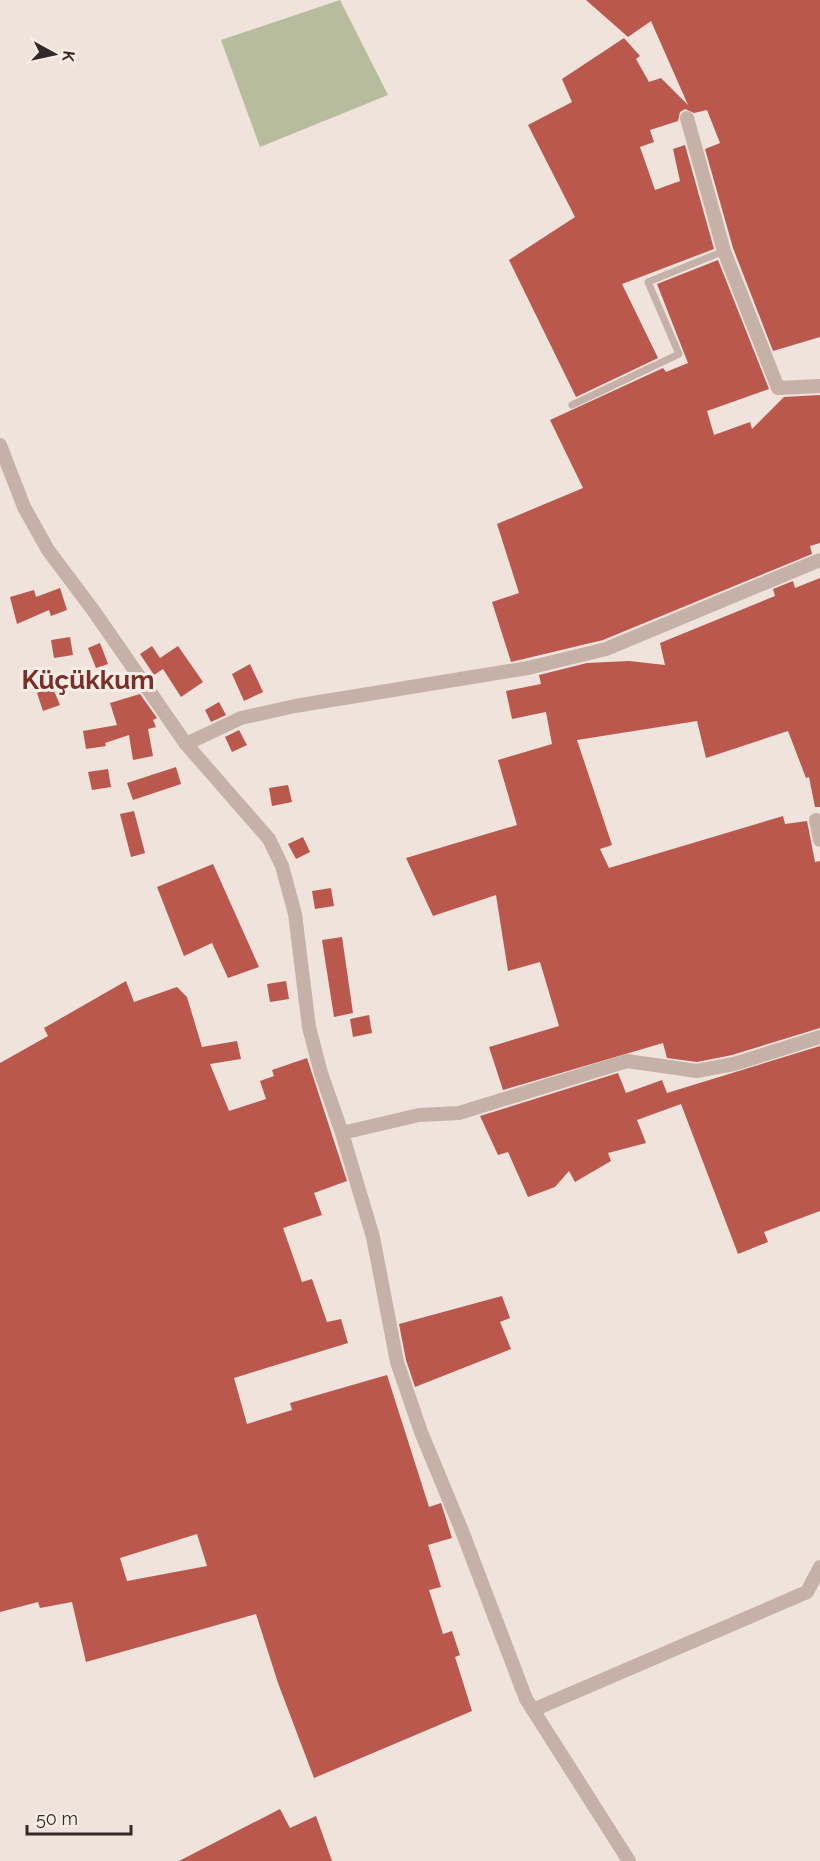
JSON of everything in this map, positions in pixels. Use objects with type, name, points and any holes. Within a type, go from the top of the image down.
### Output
[{"type":"street","points":[[687,118],[724,251],[778,388],[820,386]]},
{"type":"street","points":[[0,445],[24,507],[48,550],[93,610],[186,744],[269,839],[282,867],[295,914],[309,1027],[321,1073],[342,1133],[373,1237],[398,1362],[411,1402],[462,1531],[509,1661],[533,1710],[629,1861]]},
{"type":"street","points":[[186,744],[241,718],[295,706],[528,668],[606,649],[820,560]]},
{"type":"street","points":[[816,820],[820,840]]},
{"type":"street","points":[[342,1133],[419,1115],[459,1113],[627,1061],[697,1071],[734,1064],[820,1037]]},
{"type":"street","points":[[533,1710],[807,1592],[820,1567]]},
{"type":"lane","points":[[572,405],[679,354],[648,282],[724,251]]},
{"type":"green space","points":[[340,0],[388,95],[260,147],[221,40]]},
{"type":"building","points":[[586,0],[820,0],[820,337],[773,351],[733,248],[705,149],[720,143],[707,110],[694,113],[685,109],[680,112],[678,121],[650,130],[654,142],[640,147],[655,190],[680,181],[673,149],[685,145],[714,249],[622,284],[658,358],[576,397],[509,260],[575,217],[528,125],[572,102],[562,79],[624,38],[640,56],[636,59],[649,82],[661,78],[688,105],[651,21],[628,37]]},
{"type":"building","points":[[718,260],[769,389],[707,411],[714,435],[750,422],[752,429],[784,397],[820,395],[820,543],[810,546],[812,554],[603,640],[511,662],[492,602],[519,593],[497,524],[583,488],[550,420],[663,368],[666,372],[688,363],[657,284]]},
{"type":"building","points":[[820,578],[820,807],[815,807],[809,777],[806,778],[788,731],[706,758],[697,721],[577,740],[612,845],[600,849],[609,868],[783,816],[785,824],[807,821],[815,862],[820,861],[820,1028],[732,1055],[697,1062],[667,1058],[663,1043],[503,1090],[489,1047],[559,1026],[540,962],[508,971],[496,895],[433,916],[406,858],[517,825],[498,760],[552,744],[546,712],[512,719],[506,691],[541,684],[539,675],[587,663],[629,661],[665,665],[660,643],[775,596],[773,589],[793,581],[795,588]]},
{"type":"building","points":[[60,588],[67,610],[51,616],[49,610],[17,624],[10,597],[34,590],[36,597]]},
{"type":"building","points":[[70,637],[73,655],[54,658],[51,640]]},
{"type":"building","points":[[100,643],[108,664],[96,668],[88,648]]},
{"type":"building","points":[[152,646],[160,658],[178,646],[203,682],[181,697],[163,669],[154,675],[140,654]]},
{"type":"building","points":[[250,664],[263,692],[244,701],[232,674]]},
{"type":"building","points":[[52,686],[60,705],[43,711],[37,693]]},
{"type":"building","points":[[140,694],[157,718],[153,720],[156,727],[148,729],[153,756],[133,760],[129,735],[105,743],[106,746],[86,749],[83,731],[117,725],[110,703]]},
{"type":"building","points":[[219,702],[226,715],[211,722],[205,710]]},
{"type":"building","points":[[239,730],[247,745],[232,752],[225,737]]},
{"type":"building","points":[[176,767],[181,784],[133,800],[127,783]]},
{"type":"building","points":[[108,769],[111,787],[92,790],[88,772]]},
{"type":"building","points":[[288,785],[292,802],[272,806],[269,788]]},
{"type":"building","points":[[134,811],[145,853],[131,857],[120,814]]},
{"type":"building","points":[[303,837],[310,852],[296,859],[288,844]]},
{"type":"building","points":[[213,864],[259,967],[228,978],[212,943],[184,956],[157,887]]},
{"type":"building","points":[[331,888],[334,906],[315,909],[312,891]]},
{"type":"building","points":[[342,937],[353,1013],[334,1017],[322,940]]},
{"type":"building","points":[[126,981],[134,1002],[177,987],[187,997],[202,1047],[237,1041],[241,1059],[210,1064],[229,1111],[266,1099],[260,1081],[274,1076],[272,1070],[307,1058],[347,1181],[314,1193],[322,1215],[283,1228],[302,1282],[312,1279],[327,1322],[341,1319],[348,1343],[234,1378],[247,1424],[292,1410],[290,1403],[387,1375],[429,1507],[441,1503],[452,1538],[428,1545],[441,1587],[429,1590],[443,1634],[452,1631],[460,1655],[455,1657],[472,1711],[314,1778],[278,1683],[256,1614],[86,1662],[72,1602],[40,1608],[38,1602],[0,1612],[0,1063],[48,1036],[44,1028]],"holes":[[[197,1534],[207,1566],[127,1581],[120,1558]]]},
{"type":"building","points":[[286,981],[289,999],[270,1002],[267,984]]},
{"type":"building","points":[[369,1015],[372,1033],[353,1037],[350,1019]]},
{"type":"building","points":[[820,1046],[820,1211],[764,1232],[768,1242],[738,1254],[681,1104],[637,1120],[646,1143],[608,1153],[611,1161],[575,1182],[569,1171],[555,1187],[528,1197],[508,1152],[498,1155],[480,1116],[618,1073],[626,1093],[662,1080],[667,1093]]},
{"type":"building","points":[[502,1296],[510,1318],[500,1322],[511,1349],[415,1387],[406,1360],[399,1324]]},
{"type":"building","points":[[280,1809],[290,1828],[316,1816],[332,1861],[179,1861]]},
{"type":"district","name":"Küçükkum","points":[[88,680]]}]
